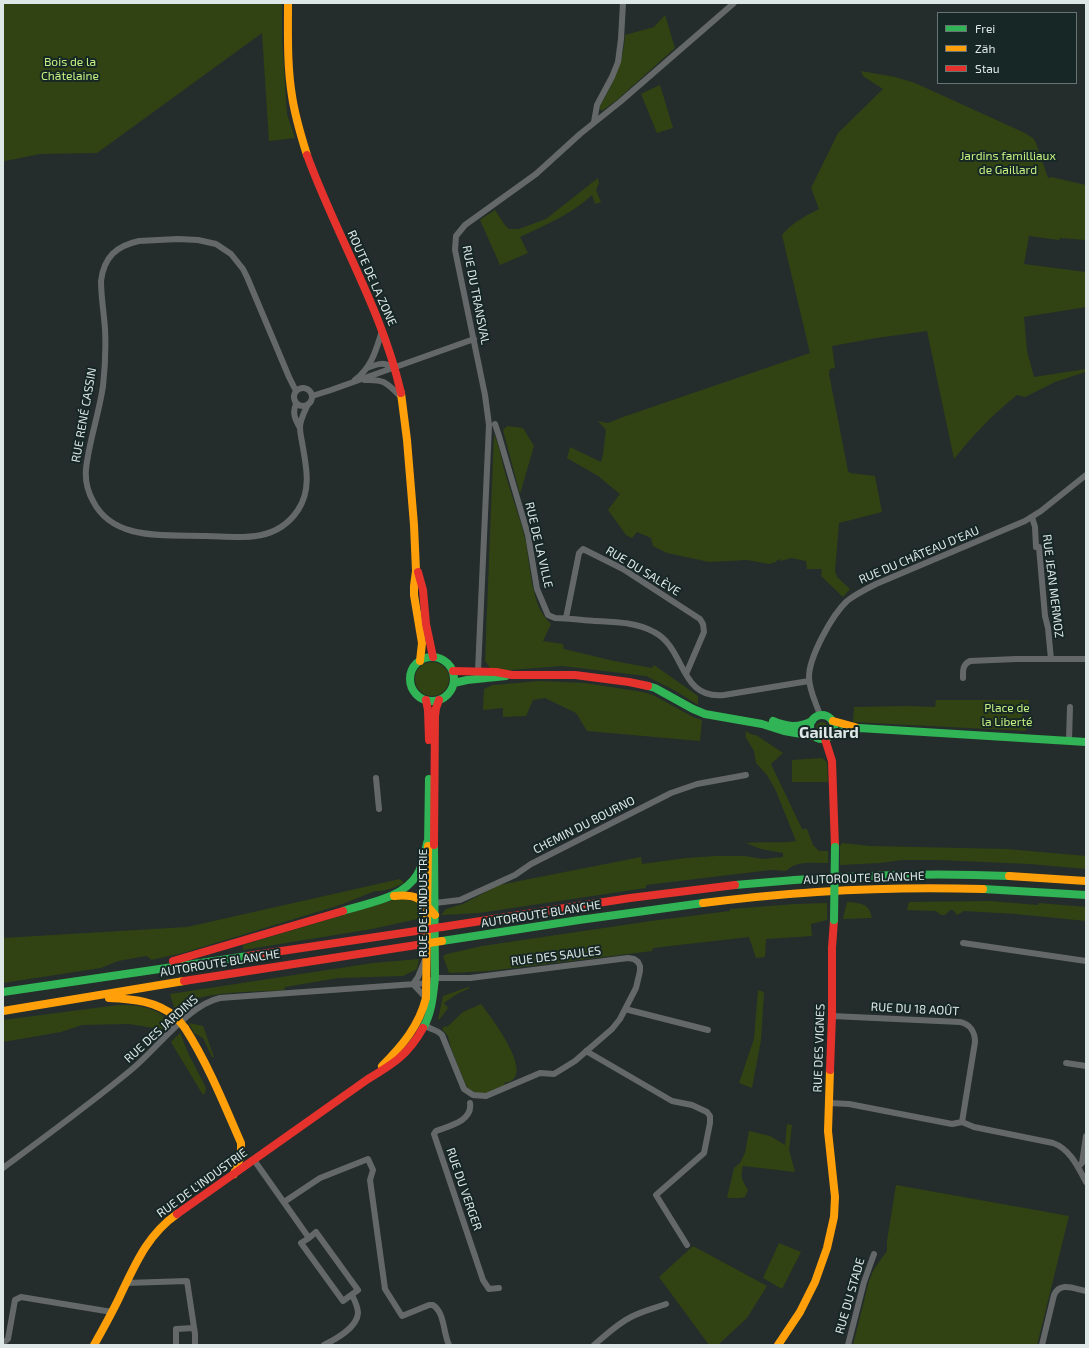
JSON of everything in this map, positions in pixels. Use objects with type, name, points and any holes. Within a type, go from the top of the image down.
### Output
[{"type":"main road","name":"ROUTE DE LA ZONE","points":[[288,3],[290,76],[297,124],[320,188],[382,331],[395,368],[402,398],[407,434],[416,568],[414,594],[423,648],[420,661]]},
{"type":"main road","name":"ROUTE DE LA ZONE","points":[[416,568],[423,590],[427,632],[433,657]]},
{"type":"main road","points":[[433,657],[445,661],[450,666],[453,671],[454,683],[450,693],[439,700],[434,701],[420,698],[415,694],[410,684],[411,672],[415,665],[425,658],[433,657]]},
{"type":"main road","points":[[453,671],[512,675],[575,675],[644,685],[665,693],[698,712],[765,724],[784,731],[813,736],[818,739],[830,737],[835,726],[833,721],[828,716],[820,716],[801,726],[792,726],[760,718],[722,716]]},
{"type":"main road","points":[[454,683],[512,675]]},
{"type":"main road","name":"RUE DE L'INDUSTRIE","points":[[94,1345],[143,1249],[156,1232],[172,1217],[368,1079],[393,1064],[404,1055],[428,1027],[433,1002],[432,981],[435,915],[431,904],[427,843],[429,737],[426,700]]},
{"type":"main road","name":"RUE DE L'INDUSTRIE","points":[[368,1079],[401,1047],[408,1038],[420,1017],[432,981],[427,953],[431,904],[435,716],[439,700]]},
{"type":"main road","points":[[812,721],[810,729],[813,736]]},
{"type":"main road","points":[[833,721],[859,728],[1086,742]]},
{"type":"main road","points":[[833,733],[859,728]]},
{"type":"main road","name":"RUE DES VIGNES","points":[[778,1345],[795,1321],[817,1276],[832,1230],[835,1206],[829,1139],[829,1103],[835,847],[832,761],[825,739]]},
{"type":"main road","points":[[388,897],[407,886],[417,876],[427,843]]},
{"type":"main road","name":"AUTOROUTE BLANCHE","points":[[3,992],[676,892],[752,883],[882,875],[956,874],[1086,881]]},
{"type":"main road","name":"AUTOROUTE BLANCHE","points":[[3,1011],[152,986],[442,941],[660,908],[720,901],[811,892],[924,887],[1023,890],[1086,894]]},
{"type":"main road","points":[[117,975],[175,961],[388,897],[405,895],[415,896],[431,904]]},
{"type":"main road","points":[[87,998],[139,1000],[164,1008],[176,1017],[185,1028],[210,1072],[241,1143],[241,1155],[234,1174]]},
{"type":"street","points":[[594,122],[597,105],[618,62],[623,3]]},
{"type":"street","name":"RUE DU TRANSVAL","points":[[478,672],[489,425],[485,395],[455,250],[455,240],[458,232],[465,225],[536,174],[594,122],[734,3]]},
{"type":"street","name":"RUE RENÉ CASSIN","points":[[147,240],[198,240],[216,244],[226,250],[237,261],[247,277],[296,391],[294,397],[296,404],[294,415],[300,428],[307,476],[305,495],[300,507],[291,519],[282,527],[262,536],[248,537],[149,534],[126,529],[109,521],[92,498],[86,471],[103,385],[105,346],[101,281],[105,266],[110,256],[126,245],[147,240]]},
{"type":"street","points":[[351,383],[367,368],[376,352],[382,331]]},
{"type":"street","points":[[296,391],[301,388],[306,388],[310,391],[312,396],[474,339]]},
{"type":"street","points":[[367,368],[381,363],[395,368]]},
{"type":"street","points":[[357,381],[384,381],[402,398]]},
{"type":"street","name":"RUE RENÉ CASSIN","points":[[300,428],[312,396]]},
{"type":"street","points":[[296,404],[302,406],[308,404]]},
{"type":"street","name":"RUE DE LA VILLE","points":[[495,424],[528,535],[537,589],[548,615],[552,618],[621,623],[647,628],[656,632],[669,643],[690,682],[698,690],[713,696],[810,681]]},
{"type":"street","name":"RUE DU CHÂTEAU D'EAU","points":[[820,716],[810,681],[810,668],[814,656],[837,612],[853,597],[876,584],[1032,517],[1086,475]]},
{"type":"street","name":"RUE JEAN MERMOZ","points":[[1032,517],[1035,527],[1036,547],[1039,547],[1045,617],[1048,628],[1051,660]]},
{"type":"street","name":"RUE DU SALÈVE","points":[[566,618],[579,553],[583,549],[623,569],[700,619],[703,624],[704,632],[686,674]]},
{"type":"street","points":[[963,678],[964,665],[970,661],[1016,659],[1086,659]]},
{"type":"street","points":[[1069,740],[1070,707]]},
{"type":"street","name":"CHEMIN DU BOURNO","points":[[431,904],[460,900],[515,875],[531,864],[670,793],[697,784],[746,775]]},
{"type":"street","points":[[376,778],[379,809]]},
{"type":"street","points":[[963,943],[1086,961]]},
{"type":"street","points":[[426,998],[413,984],[420,973],[427,953]]},
{"type":"street","name":"RUE DES SAULES","points":[[432,981],[470,978],[632,958],[640,964],[637,985],[614,1027],[569,1065],[554,1074],[549,1075],[542,1073],[486,1096]]},
{"type":"street","name":"RUE DES JARDINS","points":[[3,1168],[132,1070],[195,1010],[209,1001],[220,998],[413,984],[432,981]]},
{"type":"street","points":[[625,1009],[708,1030]]},
{"type":"street","name":"RUE DU 18 AOÛT","points":[[832,1016],[960,1022],[967,1024],[973,1031],[975,1042],[962,1122]]},
{"type":"street","points":[[420,1017],[428,1027],[438,1031],[444,1037],[470,1103],[486,1096]]},
{"type":"street","points":[[586,1051],[672,1101],[692,1105],[707,1112],[710,1116],[704,1153],[656,1195],[687,1245]]},
{"type":"street","points":[[1066,1063],[1086,1066]]},
{"type":"street","points":[[464,1088],[473,1095],[486,1096]]},
{"type":"street","name":"RUE DU VERGER","points":[[470,1103],[470,1109],[466,1117],[454,1124],[436,1131],[434,1136],[483,1280],[488,1289],[499,1288]]},
{"type":"street","points":[[829,1103],[849,1104],[952,1124],[962,1122],[974,1127],[1056,1144],[1071,1156],[1086,1182]]},
{"type":"street","points":[[1078,1167],[1084,1161],[1086,1136]]},
{"type":"street","points":[[284,1202],[320,1178],[368,1159],[373,1170],[370,1180],[386,1289],[402,1316],[429,1305],[434,1305],[440,1313],[449,1345]]},
{"type":"street","points":[[254,1160],[309,1238]]},
{"type":"street","points":[[316,1232],[358,1290],[343,1301],[301,1243],[309,1238],[316,1232]]},
{"type":"street","name":"RUE DU STADE","points":[[848,1345],[864,1282],[874,1254]]},
{"type":"street","points":[[126,1283],[187,1281],[195,1334],[195,1345]]},
{"type":"street","points":[[1042,1345],[1054,1295],[1057,1290],[1066,1286],[1086,1291]]},
{"type":"street","points":[[324,1345],[346,1331],[356,1319],[357,1309],[352,1295]]},
{"type":"street","points":[[3,1343],[8,1340],[15,1300],[21,1297],[112,1312]]},
{"type":"street","points":[[594,1345],[630,1317],[666,1304]]},
{"type":"street","points":[[176,1345],[176,1330],[194,1328]]},
{"type":"green space","name":"Bois de la Châtelaine","points":[[3,3],[282,3],[282,39],[287,114],[295,138],[269,141],[262,33],[97,153],[40,154],[5,161],[3,163]]},
{"type":"green space","points":[[665,15],[675,48],[618,99],[602,111],[599,108],[617,73],[624,46],[625,35],[654,27]]},
{"type":"green space","name":"Jardins familliaux de Gaillard","points":[[861,71],[895,77],[915,83],[1025,133],[1034,139],[1048,178],[1051,177],[1086,185],[1086,240],[1060,238],[1059,240],[1029,236],[1024,264],[1086,272],[1086,307],[1024,317],[1027,351],[1034,377],[1086,369],[1086,371],[1055,382],[1025,397],[1017,395],[984,425],[954,459],[927,331],[832,346],[835,368],[830,369],[829,374],[848,471],[850,473],[875,476],[882,512],[839,523],[835,571],[837,577],[850,589],[843,597],[821,576],[822,569],[807,569],[806,561],[791,558],[781,561],[780,559],[769,564],[747,560],[709,562],[667,553],[653,546],[651,538],[637,532],[632,538],[626,535],[608,510],[620,494],[598,476],[567,458],[570,447],[601,462],[606,430],[598,421],[608,423],[810,353],[782,235],[794,223],[819,209],[811,188],[838,133],[883,89],[863,76]]},
{"type":"green space","points":[[660,85],[673,128],[657,133],[641,94]]},
{"type":"green space","points":[[598,178],[599,183],[596,190],[601,202],[595,204],[592,195],[576,208],[520,237],[528,253],[500,265],[480,220],[495,210],[509,229],[519,229],[546,219]]},
{"type":"green space","points":[[507,426],[523,428],[534,446],[520,494],[503,430]]},
{"type":"green space","points":[[494,434],[524,534],[532,582],[538,605],[544,616],[551,624],[543,641],[563,644],[564,649],[614,661],[652,668],[654,665],[698,696],[698,705],[674,690],[646,676],[562,666],[510,670],[495,670],[490,668],[485,661]]},
{"type":"green space","points":[[429,662],[435,662],[439,663],[446,669],[449,679],[448,686],[442,693],[435,696],[429,696],[425,695],[418,689],[415,682],[415,676],[416,672],[422,665]]},
{"type":"green space","points":[[540,681],[585,683],[643,692],[653,695],[693,717],[702,720],[700,741],[587,731],[576,713],[545,698],[533,700],[526,716],[503,717],[503,708],[483,710],[484,689],[493,685]]},
{"type":"green space","name":"Place de la Liberté","points":[[936,700],[1029,700],[1028,707],[1023,707],[1022,726],[1026,726],[1026,731],[853,722],[854,707],[935,707]]},
{"type":"green space","points":[[820,722],[824,722],[828,728],[824,734],[820,734],[816,730],[816,726]]},
{"type":"green space","points":[[745,731],[756,735],[783,753],[771,764],[802,829],[807,829],[813,845],[819,851],[828,851],[828,863],[800,864],[790,867],[786,871],[770,870],[646,885],[646,888],[479,913],[441,915],[446,909],[463,904],[499,885],[641,857],[642,864],[686,858],[717,856],[745,856],[763,859],[783,857],[783,853],[761,849],[746,843],[796,841],[776,791],[767,775],[756,763],[754,751],[745,736]]},
{"type":"green space","points":[[822,758],[827,762],[828,782],[792,782],[792,760]]},
{"type":"green space","points":[[842,843],[870,846],[1007,849],[1086,856],[1086,869],[1030,864],[938,860],[902,860],[880,863],[840,865],[840,846]]},
{"type":"green space","points":[[400,879],[404,883],[390,889],[375,891],[340,905],[183,953],[151,960],[146,956],[118,961],[101,968],[3,983],[3,938],[187,927]]},
{"type":"green space","points":[[397,899],[416,901],[422,918],[372,929],[243,950],[243,945]]},
{"type":"green space","points":[[990,901],[1086,907],[1086,921],[1016,914],[964,911],[957,915],[953,910],[950,910],[945,915],[941,915],[936,911],[907,910],[909,902]]},
{"type":"green space","points":[[847,902],[863,905],[869,909],[872,918],[843,919]]},
{"type":"green space","points":[[827,903],[827,920],[811,924],[812,936],[766,939],[765,957],[756,958],[749,937],[653,948],[652,951],[489,971],[449,973],[443,956],[482,946],[730,911],[730,909]]},
{"type":"green space","points":[[419,959],[417,969],[403,976],[338,978],[285,987],[284,990],[213,995],[185,1001],[186,1006],[181,1014],[174,1007],[170,994],[373,963]]},
{"type":"green space","points":[[468,987],[470,988],[457,994],[444,1003],[448,1008],[439,1020],[443,996]]},
{"type":"green space","points":[[758,990],[764,992],[761,1040],[752,1088],[739,1083],[754,1039]]},
{"type":"green space","points":[[481,1004],[506,1040],[515,1061],[517,1070],[515,1077],[504,1083],[505,1085],[483,1094],[476,1093],[468,1088],[451,1048],[448,1036],[442,1029],[445,1026],[447,1027],[463,1012]]},
{"type":"green space","points":[[118,1005],[148,1008],[164,1016],[163,1017],[173,1023],[166,1030],[129,1024],[82,1025],[61,1032],[3,1042],[3,1020]]},
{"type":"green space","points":[[189,1023],[203,1026],[214,1057],[212,1057],[203,1038],[194,1033]]},
{"type":"green space","points":[[180,1033],[188,1053],[206,1088],[203,1095],[171,1042]]},
{"type":"green space","points":[[787,1124],[792,1125],[789,1150],[795,1172],[743,1166],[742,1178],[748,1190],[745,1197],[727,1198],[734,1168],[740,1163],[745,1153],[749,1131],[770,1136],[785,1145]]},
{"type":"green space","points":[[896,1185],[1069,1216],[1037,1345],[853,1345],[869,1281],[874,1269],[887,1251],[887,1241]]},
{"type":"green space","points":[[779,1243],[801,1252],[782,1289],[763,1278]]},
{"type":"green space","points":[[693,1246],[767,1286],[747,1318],[718,1345],[709,1345],[659,1277]]},
{"type":"traffic: fast","points":[[428,657],[436,657],[441,658],[448,663],[453,670],[454,679],[453,688],[448,695],[441,700],[428,701],[420,698],[413,691],[410,683],[410,675],[413,667],[420,660],[428,657]]},
{"type":"traffic: fast","points":[[454,683],[467,680],[506,676]]},
{"type":"traffic: fast","points":[[648,686],[655,688],[705,714],[762,724],[784,731],[813,736]]},
{"type":"traffic: fast","points":[[822,715],[831,718],[834,727],[831,736],[822,739],[813,736],[810,727],[813,718],[822,715]]},
{"type":"traffic: fast","points":[[773,721],[783,725],[793,726],[802,725],[812,721]]},
{"type":"traffic: fast","points":[[833,733],[859,728],[1086,742]]},
{"type":"traffic: fast","points":[[428,846],[429,779]]},
{"type":"traffic: fast","points":[[343,911],[383,899],[402,890],[417,875],[421,868],[427,843]]},
{"type":"traffic: fast","points":[[423,1028],[430,1010],[435,978],[434,845]]},
{"type":"traffic: fast","points":[[834,920],[835,847]]},
{"type":"traffic: fast","points":[[735,885],[803,879],[872,876],[940,874],[1009,876]]},
{"type":"traffic: fast","points":[[983,889],[1086,895]]},
{"type":"traffic: fast","points":[[442,941],[703,903]]},
{"type":"traffic: fast","points":[[3,992],[248,956]]},
{"type":"traffic: slow","points":[[288,3],[290,84],[296,118],[307,155]]},
{"type":"traffic: slow","points":[[401,393],[407,440],[414,525],[416,571],[414,595],[422,643],[420,661]]},
{"type":"traffic: slow","points":[[833,721],[855,727]]},
{"type":"traffic: slow","points":[[382,1066],[409,1035],[419,1018],[426,998],[428,846]]},
{"type":"traffic: slow","points":[[1009,876],[1086,881]]},
{"type":"traffic: slow","points":[[703,903],[773,895],[843,890],[913,888],[983,889]]},
{"type":"traffic: slow","points":[[394,896],[418,898],[435,915]]},
{"type":"traffic: slow","points":[[423,944],[442,941]]},
{"type":"traffic: slow","points":[[3,1011],[184,981]]},
{"type":"traffic: slow","points":[[109,998],[127,999],[153,1004],[161,1007],[176,1017]]},
{"type":"traffic: slow","points":[[176,1017],[185,1028]]},
{"type":"traffic: slow","points":[[185,1028],[208,1070],[241,1143],[241,1155],[234,1174]]},
{"type":"traffic: slow","points":[[778,1345],[800,1312],[815,1282],[827,1248],[834,1217],[835,1197],[828,1131],[830,1070]]},
{"type":"traffic: slow","points":[[94,1345],[111,1315],[143,1251],[158,1231],[177,1214]]},
{"type":"traffic: jam","points":[[307,155],[331,214],[371,302],[393,362],[401,393]]},
{"type":"traffic: jam","points":[[418,572],[423,590],[426,624],[433,657]]},
{"type":"traffic: jam","points":[[453,671],[496,672],[512,675],[575,675],[648,686]]},
{"type":"traffic: jam","points":[[426,700],[428,710],[429,740]]},
{"type":"traffic: jam","points":[[434,845],[435,716],[439,700]]},
{"type":"traffic: jam","points":[[825,739],[832,761],[835,847]]},
{"type":"traffic: jam","points":[[442,927],[630,898],[735,885]]},
{"type":"traffic: jam","points":[[173,961],[343,911]]},
{"type":"traffic: jam","points":[[830,1070],[832,948],[834,920]]},
{"type":"traffic: jam","points":[[423,930],[442,927]]},
{"type":"traffic: jam","points":[[248,956],[423,930]]},
{"type":"traffic: jam","points":[[184,981],[423,944]]},
{"type":"traffic: jam","points":[[177,1214],[399,1058],[412,1045],[423,1028]]},
{"type":"district","name":"Gaillard","points":[[829,733]]}]
